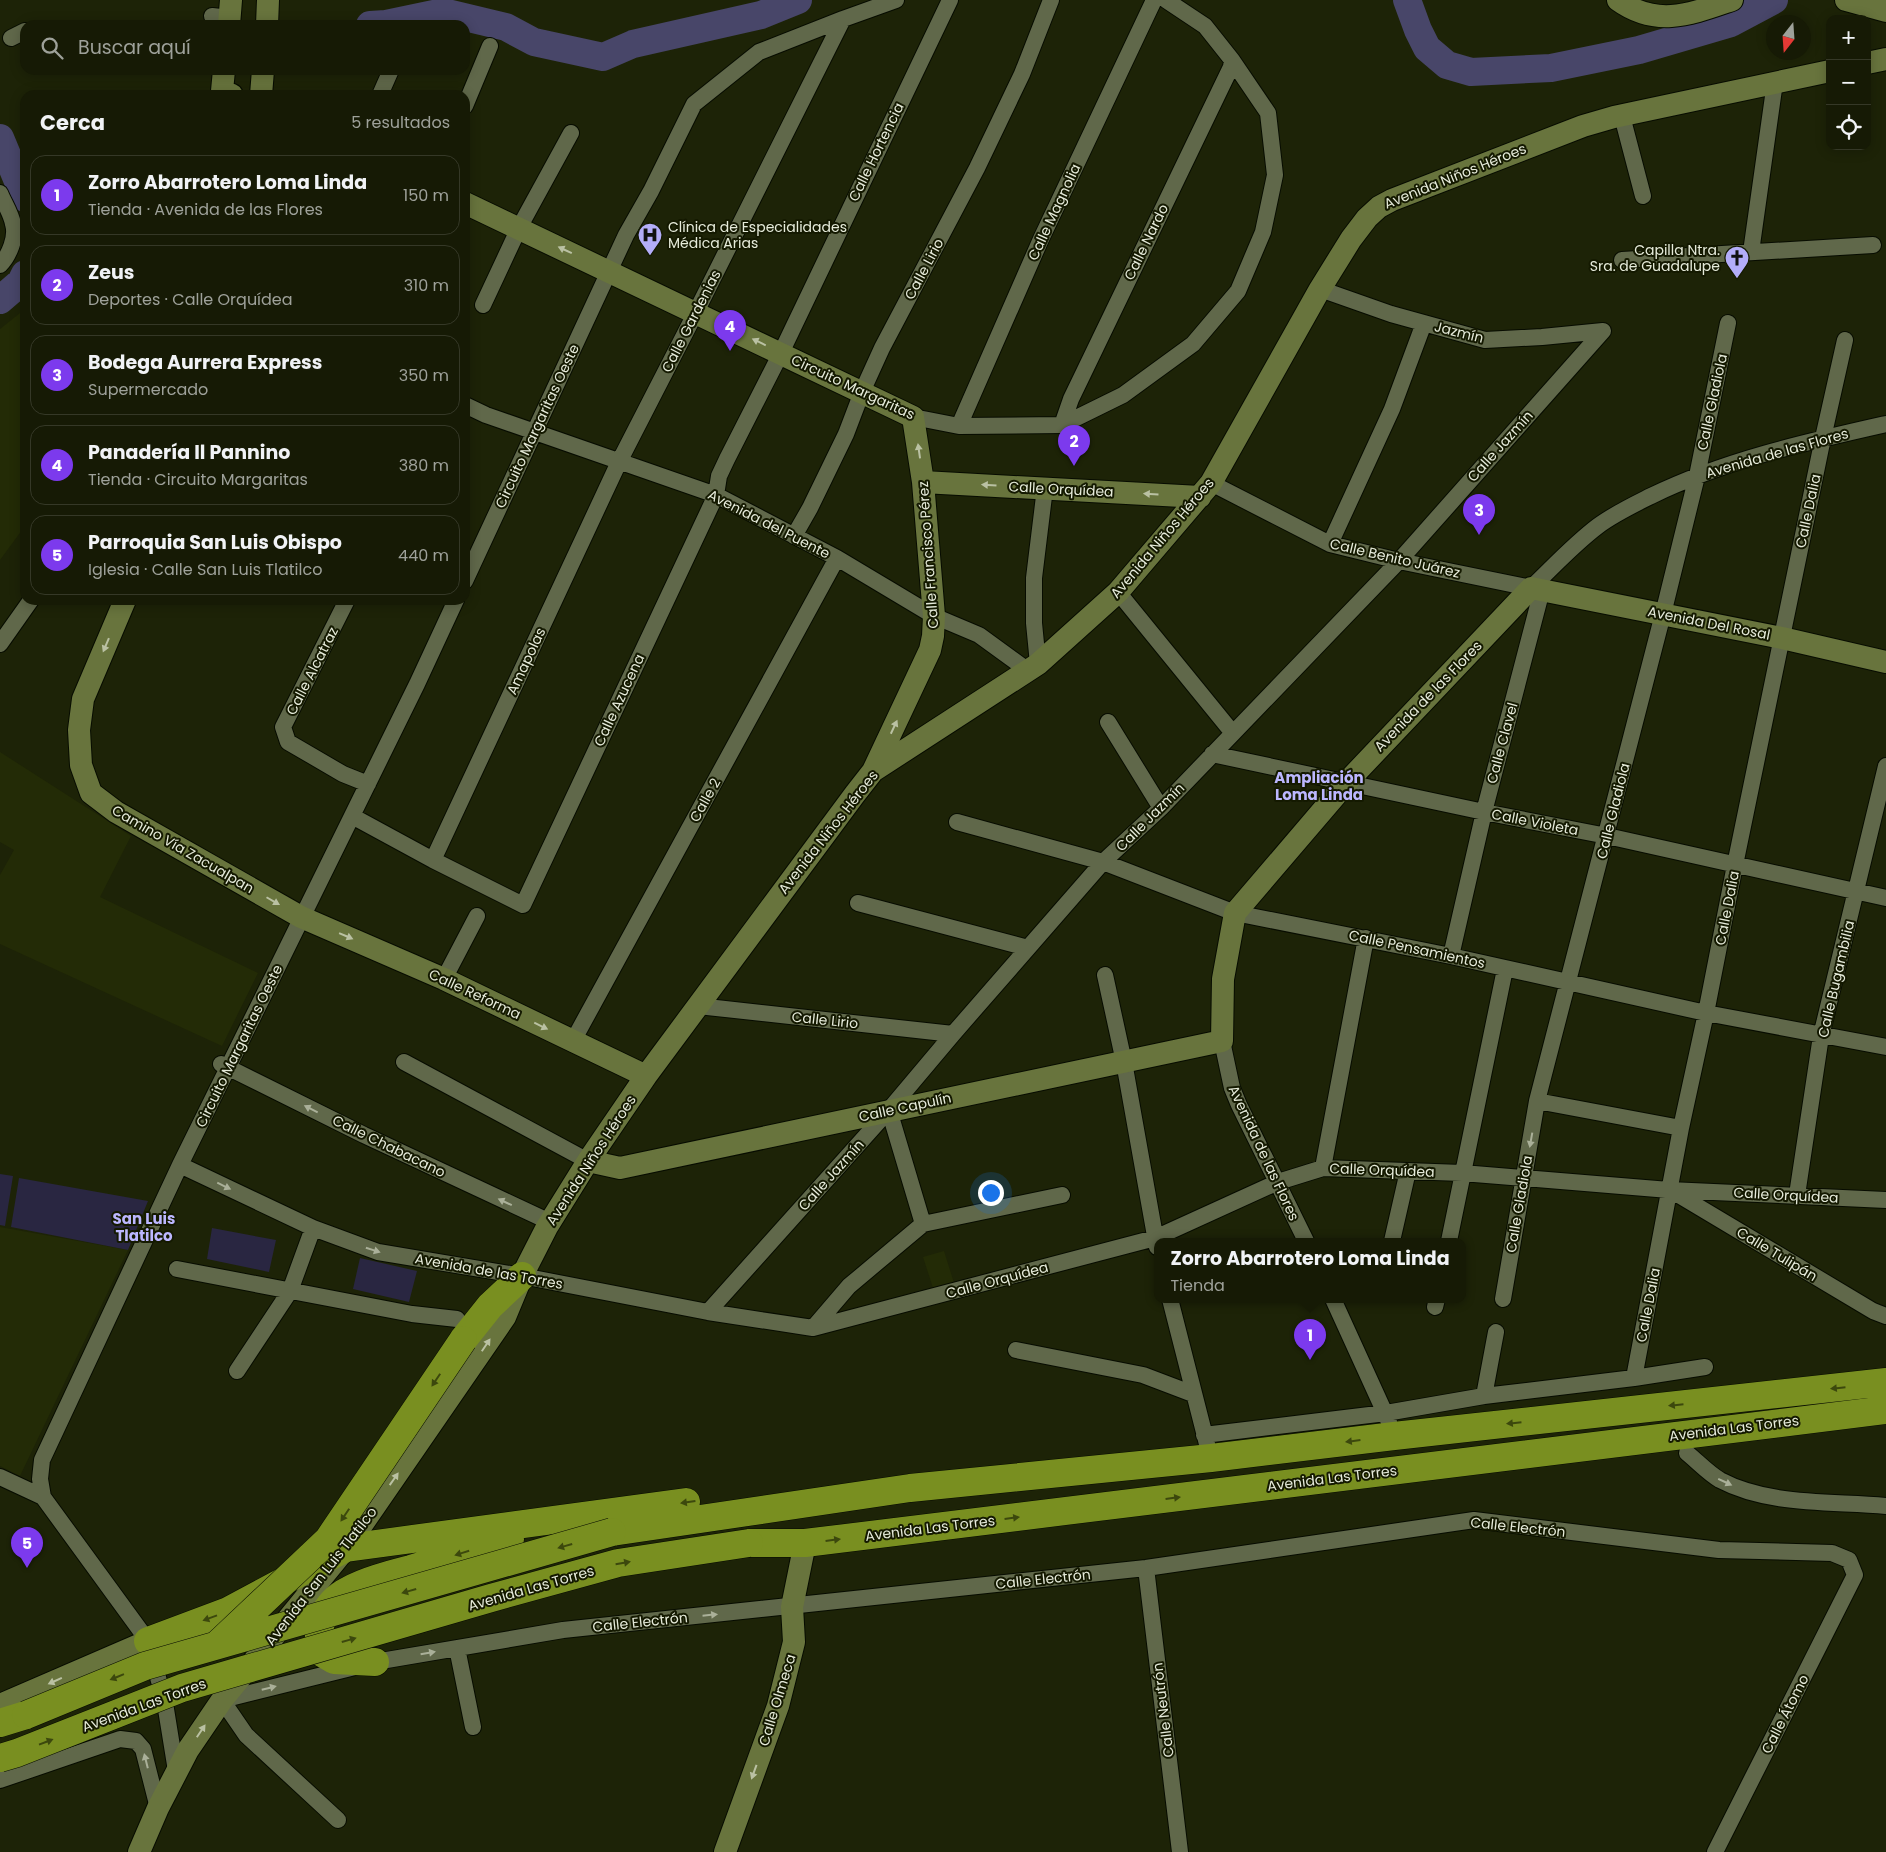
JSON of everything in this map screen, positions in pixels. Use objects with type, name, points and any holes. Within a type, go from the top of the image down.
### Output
[{"type":"highway","points":[[214,1648],[328,1540],[460,1329],[490,1306],[522,1276]]},
{"type":"highway","name":"Avenida Las Torres","points":[[0,1723],[26,1715],[144,1666],[214,1648],[602,1523],[910,1488],[1207,1446],[1390,1425],[1886,1382]]},
{"type":"highway","name":"Avenida Las Torres","points":[[0,1758],[182,1688],[618,1563],[749,1543],[805,1543],[1886,1410]]},
{"type":"highway","points":[[1593,1445],[1640,1455],[1687,1453],[1886,1428]]},
{"type":"highway","points":[[148,1641],[228,1611],[346,1548],[602,1523]]},
{"type":"highway","points":[[375,1662],[334,1660],[322,1653],[318,1641],[320,1620],[332,1603],[349,1590],[393,1574],[602,1523]]},
{"type":"highway","points":[[346,1548],[355,1560],[369,1568],[393,1574]]},
{"type":"street","points":[[267,20],[268,0]]},
{"type":"street","points":[[609,271],[694,104],[759,52],[896,0]]},
{"type":"street","name":"Calle Hortencia","points":[[716,495],[719,476],[727,459],[781,353],[950,0]]},
{"type":"street","name":"Calle Lirio","points":[[794,536],[810,508],[846,434],[882,348],[977,168],[1022,74],[1051,0]]},
{"type":"street","name":"Calle Magnolia","points":[[959,426],[1041,239],[1154,0]]},
{"type":"street","name":"Circuito Margaritas","points":[[470,205],[913,417],[959,426],[1062,425],[1123,394],[1193,344],[1238,291],[1263,232],[1275,175],[1268,113],[1232,60],[1205,26],[1166,0]]},
{"type":"street","points":[[1618,0],[1645,13],[1668,17],[1689,15],[1732,0]]},
{"type":"street","points":[[1846,0],[1886,11]]},
{"type":"street","name":"Calle Gardenias","points":[[619,462],[843,19]]},
{"type":"street","points":[[470,94],[490,46]]},
{"type":"street","points":[[1871,62],[1886,59]]},
{"type":"street","name":"Calle Nardo","points":[[1062,425],[1071,399],[1231,67],[1232,60]]},
{"type":"street","name":"Avenida Niños Héroes","points":[[522,1276],[550,1222],[588,1161],[646,1076],[873,771],[1033,667],[1118,592],[1205,490],[1320,289],[1356,231],[1367,218],[1386,204],[1560,134],[1622,116],[1826,72]]},
{"type":"street","points":[[261,90],[263,75]]},
{"type":"street","points":[[382,90],[389,75]]},
{"type":"street","points":[[1751,252],[1775,82]]},
{"type":"street","points":[[1622,116],[1643,196]]},
{"type":"street","points":[[483,305],[519,228],[571,133]]},
{"type":"street","points":[[0,193],[14,225],[13,242],[6,260],[0,265]]},
{"type":"street","points":[[1622,260],[1873,245]]},
{"type":"street","name":"Circuito Margaritas Oeste","points":[[470,570],[609,271]]},
{"type":"street","name":"Jazmín","points":[[1320,289],[1485,340],[1603,331]]},
{"type":"street","points":[[1330,544],[1392,410],[1424,322]]},
{"type":"street","name":"Calle Gladiola","points":[[1503,1299],[1538,1101],[1567,983],[1607,836],[1697,476],[1728,323]]},
{"type":"street","name":"Calle Jazmín","points":[[708,1312],[889,1110],[952,1034],[1104,862],[1161,808],[1232,732],[1399,561],[1603,331]]},
{"type":"street","name":"Calle Dalia","points":[[1634,1378],[1681,1128],[1822,438],[1845,340]]},
{"type":"street","name":"Avenida del Puente","points":[[470,407],[486,415],[716,495],[837,558],[934,616],[978,635],[1033,667]]},
{"type":"street","name":"Calle Francisco Pérez","points":[[873,771],[930,650],[933,636],[934,616],[923,482],[913,417]]},
{"type":"street","name":"Avenida de las Flores","points":[[1305,1238],[1232,1088],[1222,1041],[1223,979],[1235,912],[1347,782],[1536,589],[1577,543],[1598,526],[1633,505],[1697,476],[1771,452],[1822,438],[1886,424]]},
{"type":"street","name":"Amapolas","points":[[433,860],[619,462]]},
{"type":"street","name":"Calle Orquídea","points":[[923,482],[1045,488],[1205,490]]},
{"type":"street","points":[[1033,667],[1034,578],[1045,488]]},
{"type":"street","name":"Calle Benito Juárez","points":[[1205,490],[1330,544],[1399,561],[1536,589]]},
{"type":"street","name":"Calle Azucena","points":[[433,860],[523,904],[716,495]]},
{"type":"street","name":"Calle 2","points":[[573,1041],[837,558]]},
{"type":"street","name":"Avenida Del Rosal","points":[[1536,589],[1782,638],[1886,662]]},
{"type":"street","name":"Calle Clavel","points":[[1451,956],[1536,589]]},
{"type":"street","points":[[1118,592],[1232,732]]},
{"type":"street","points":[[0,644],[27,605]]},
{"type":"street","name":"Camino Vía Zacualpan","points":[[123,605],[84,699],[78,730],[81,765],[91,793],[116,812],[301,917]]},
{"type":"street","name":"Calle Alcatraz","points":[[345,605],[284,727],[288,742],[343,774],[368,784]]},
{"type":"street","name":"Circuito Margaritas Oeste","points":[[43,1497],[40,1479],[42,1460],[225,1066],[368,784],[454,605]]},
{"type":"street","points":[[1108,722],[1161,808]]},
{"type":"street","name":"Calle Violeta","points":[[1212,754],[1484,812],[1607,836],[1886,898]]},
{"type":"street","name":"Calle Bugambilia","points":[[1797,1195],[1822,1036],[1886,766]]},
{"type":"street","points":[[352,816],[433,860]]},
{"type":"street","name":"Calle Pensamientos","points":[[957,822],[1104,862],[1235,912],[1451,956],[1706,1013],[1886,1047]]},
{"type":"street","points":[[858,903],[1028,948]]},
{"type":"street","points":[[444,979],[477,916]]},
{"type":"street","name":"Calle Reforma","points":[[301,917],[444,979],[646,1076]]},
{"type":"street","points":[[1323,1168],[1366,938]]},
{"type":"street","points":[[1449,1238],[1505,969]]},
{"type":"street","points":[[1105,975],[1124,1062],[1155,1238]]},
{"type":"street","name":"Calle Lirio","points":[[698,1006],[952,1034]]},
{"type":"street","name":"Calle Capulín","points":[[588,1161],[620,1168],[1222,1041]]},
{"type":"street","points":[[404,1062],[588,1161]]},
{"type":"street","name":"Calle Chabacano","points":[[225,1066],[364,1135],[550,1222]]},
{"type":"street","points":[[1538,1101],[1681,1128]]},
{"type":"street","points":[[889,1110],[923,1224]]},
{"type":"street","name":"Avenida de las Torres","points":[[180,1165],[313,1228],[378,1252],[522,1276],[708,1312],[813,1328]]},
{"type":"street","name":"Calle Orquídea","points":[[1168,1238],[1278,1182],[1323,1168],[1462,1173],[1670,1190],[1886,1200]]},
{"type":"street","points":[[1393,1238],[1408,1171]]},
{"type":"street","name":"Calle Tulipán","points":[[1670,1190],[1873,1311],[1886,1316]]},
{"type":"street","points":[[813,1328],[849,1286],[923,1224],[1062,1195]]},
{"type":"street","points":[[236,1371],[290,1291],[313,1228]]},
{"type":"street","name":"Calle Orquídea","points":[[813,1328],[1154,1244]]},
{"type":"street","points":[[177,1269],[412,1314],[460,1329]]},
{"type":"street","name":"Avenida San Luis Tlatilco","points":[[139,1852],[158,1808],[188,1750],[222,1700],[346,1548],[506,1317],[522,1276]]},
{"type":"street","points":[[1171,1303],[1207,1446]]},
{"type":"street","points":[[1335,1303],[1390,1425],[1484,1396],[1634,1378],[1705,1367]]},
{"type":"street","points":[[1484,1396],[1496,1332]]},
{"type":"street","points":[[1016,1350],[1143,1375],[1193,1394]]},
{"type":"street","points":[[1687,1453],[1718,1479],[1745,1491],[1771,1498],[1886,1506]]},
{"type":"street","points":[[0,1477],[43,1497],[148,1641],[165,1703],[176,1771]]},
{"type":"street","name":"Calle Electrón","points":[[222,1700],[375,1662],[563,1630],[1146,1568],[1474,1520],[1719,1550],[1832,1553],[1849,1560],[1855,1576]]},
{"type":"street","name":"Calle Olmeca","points":[[725,1852],[778,1706],[794,1642],[792,1606],[805,1543]]},
{"type":"street","name":"Calle Neutrón","points":[[1146,1568],[1180,1852]]},
{"type":"street","name":"Calle Átomo","points":[[1715,1852],[1855,1576]]},
{"type":"street","points":[[0,1705],[148,1641]]},
{"type":"street","points":[[457,1648],[473,1726]]},
{"type":"street","points":[[222,1700],[246,1735],[338,1820]]},
{"type":"street","points":[[0,1727],[26,1715]]},
{"type":"street","name":"Avenida Las Torres","points":[[0,1780],[120,1739],[128,1740],[136,1742],[143,1749],[158,1808]]},
{"type":"shaded area","points":[[20,313],[20,533],[0,560],[0,329]]},
{"type":"shaded area","points":[[0,752],[131,836],[100,897],[258,973],[222,1046],[0,944],[0,875],[14,850],[0,842]]},
{"type":"shaded area","points":[[0,1174],[13,1176],[5,1226],[0,1225]]},
{"type":"shaded area","points":[[19,1178],[148,1201],[128,1250],[11,1227]]},
{"type":"shaded area","points":[[0,1227],[128,1250],[20,1476],[0,1466]]},
{"type":"shaded area","points":[[212,1228],[276,1240],[269,1272],[207,1259]]},
{"type":"shaded area","points":[[944,1251],[955,1286],[934,1291],[923,1257]]},
{"type":"shaded area","points":[[360,1258],[417,1271],[409,1302],[353,1289]]},
{"type":"waterway","points":[[405,20],[443,12],[506,27],[534,42],[603,57],[633,44],[761,15],[798,0]]},
{"type":"waterway","points":[[1407,0],[1427,48],[1447,65],[1471,72],[1551,68],[1639,50],[1731,23],[1774,0]]},
{"type":"waterway","points":[[0,138],[20,186]]},
{"type":"waterway","points":[[0,300],[20,283]]},
{"type":"place","name":"Clínica de Especialidades Médica Arias","points":[[650,256]]},
{"type":"place","name":"Capilla Ntra. Sra. de Guadalupe","points":[[1737,279]]},
{"type":"place","name":"Panadería Il Pannino","points":[[730,351]]},
{"type":"place","name":"Zeus","points":[[1074,466]]},
{"type":"place","name":"Bodega Aurrera Express","points":[[1479,535]]},
{"type":"place","name":"Zorro Abarrotero Loma Linda","points":[[1310,1360]]},
{"type":"place","name":"Parroquia San Luis Obispo","points":[[27,1568]]},
{"type":"district","name":"Ampliación Loma Linda","points":[[1319,786]]},
{"type":"district","name":"San Luis Tlatilco","points":[[144,1228]]}]
